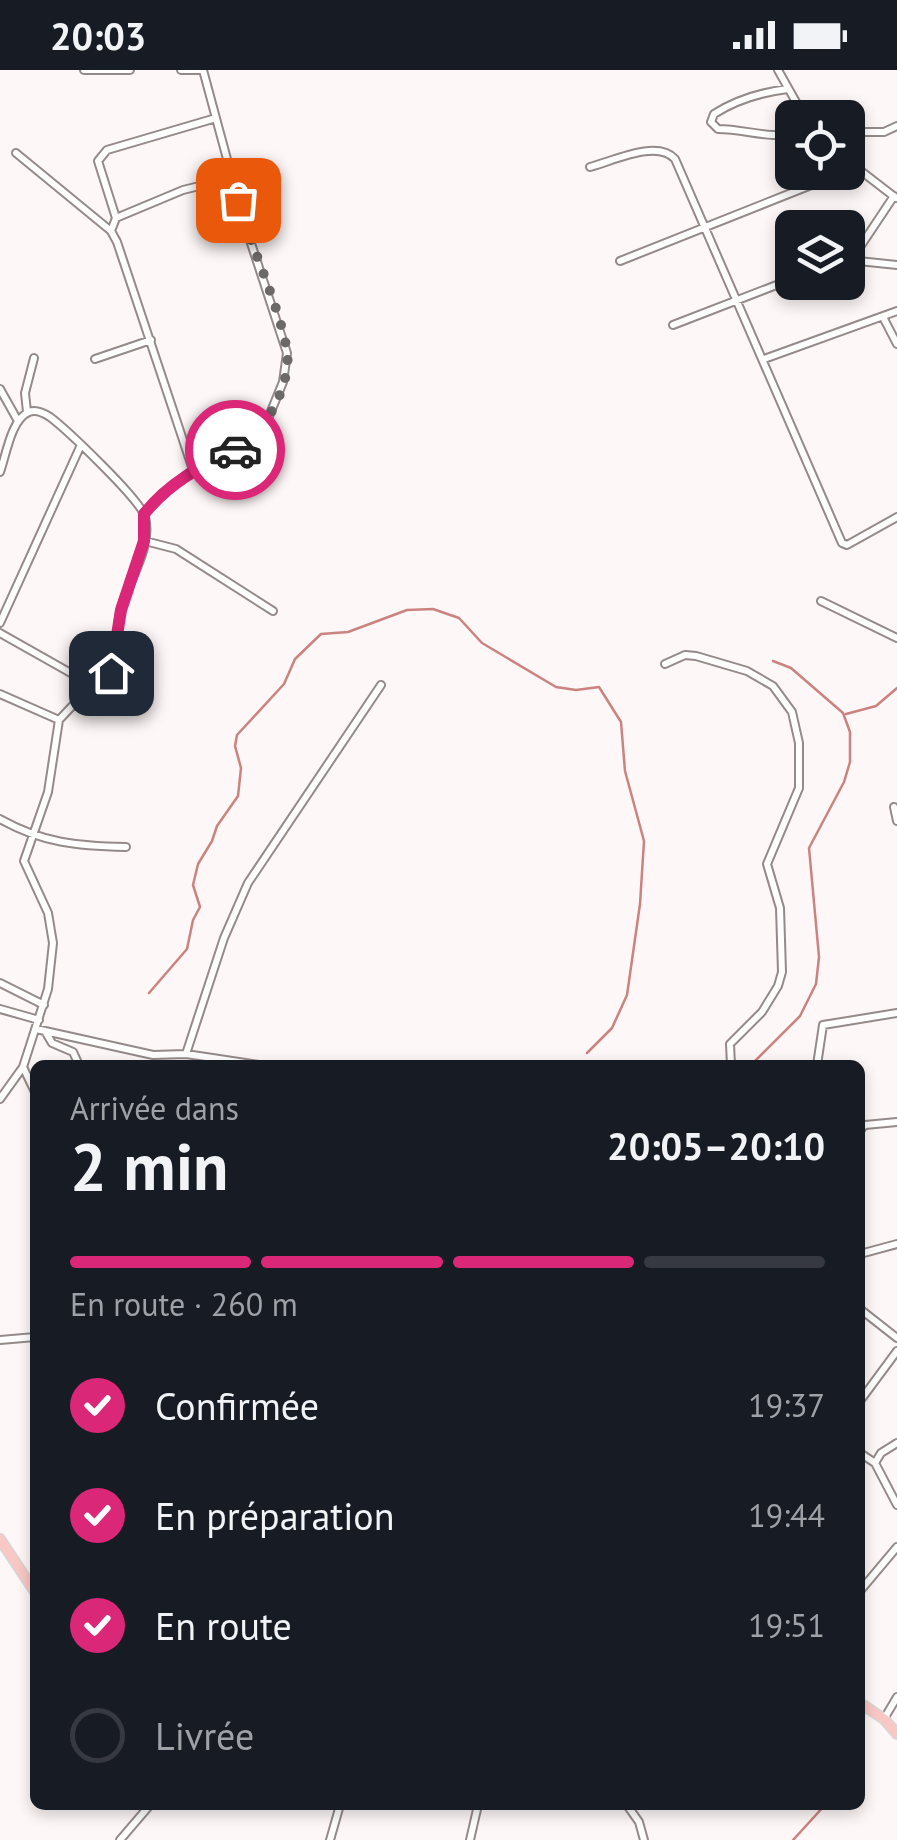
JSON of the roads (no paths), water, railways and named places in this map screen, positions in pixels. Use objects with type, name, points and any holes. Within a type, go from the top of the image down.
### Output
[{"type":"main road","points":[[0,1539],[30,1584]]},
{"type":"main road","points":[[865,1706],[897,1734]]},
{"type":"street","points":[[84,70],[130,70]]},
{"type":"street","points":[[144,514],[193,470],[252,441],[265,426],[286,366],[287,352],[232,178],[203,70],[181,70]]},
{"type":"street","points":[[778,70],[795,100]]},
{"type":"street","points":[[775,135],[718,129],[711,122],[714,114],[726,107],[763,93],[788,89]]},
{"type":"street","points":[[110,232],[116,218],[98,161],[102,155],[216,118]]},
{"type":"street","points":[[865,132],[884,132],[897,126]]},
{"type":"street","points":[[590,167],[657,150],[670,153],[842,543],[897,517]]},
{"type":"street","points":[[16,153],[118,242],[193,470]]},
{"type":"street","points":[[865,175],[895,197],[865,239]]},
{"type":"street","points":[[116,218],[183,190],[232,178]]},
{"type":"street","points":[[620,260],[800,190]]},
{"type":"street","points":[[865,261],[897,266]]},
{"type":"street","points":[[673,325],[775,285]]},
{"type":"street","points":[[764,360],[897,311]]},
{"type":"street","points":[[883,317],[897,344]]},
{"type":"street","points":[[94,358],[152,340]]},
{"type":"street","points":[[27,412],[25,393],[34,358]]},
{"type":"street","points":[[0,389],[18,421]]},
{"type":"street","points":[[0,472],[18,421],[36,410],[81,446],[144,514],[144,541],[121,610],[114,665],[106,678],[92,685],[59,720],[48,792],[25,852],[26,869],[48,913],[53,934],[44,1005],[36,1030],[24,1067],[0,1099]]},
{"type":"street","points":[[0,623],[81,446]]},
{"type":"street","points":[[144,541],[176,549],[274,610]]},
{"type":"street","points":[[821,602],[897,638]]},
{"type":"street","points":[[0,633],[92,685]]},
{"type":"street","points":[[665,664],[685,655],[696,656],[766,680],[792,712],[800,743],[799,788],[767,864],[780,908],[782,972],[762,1012],[730,1044],[731,1060]]},
{"type":"street","points":[[186,1054],[224,938],[248,884],[381,685]]},
{"type":"street","points":[[0,694],[59,720]]},
{"type":"street","points":[[894,807],[897,821]]},
{"type":"street","points":[[0,819],[32,836],[86,846],[126,847]]},
{"type":"street","points":[[0,983],[44,1005]]},
{"type":"street","points":[[0,1008],[39,1020]]},
{"type":"street","points":[[818,1060],[824,1025],[897,1013]]},
{"type":"street","points":[[36,1030],[165,1055],[225,1060]]},
{"type":"street","points":[[46,1032],[52,1044],[72,1052],[76,1060]]},
{"type":"street","points":[[160,1060],[165,1055]]},
{"type":"street","points":[[24,1067],[30,1081]]},
{"type":"street","points":[[865,1124],[897,1122]]},
{"type":"street","points":[[865,1253],[897,1244]]},
{"type":"street","points":[[865,1313],[897,1338]]},
{"type":"street","points":[[0,1340],[30,1337]]},
{"type":"street","points":[[865,1395],[897,1350]]},
{"type":"street","points":[[875,1464],[881,1453],[897,1443]]},
{"type":"street","points":[[865,1457],[875,1464],[897,1505]]},
{"type":"street","points":[[865,1585],[897,1547]]},
{"type":"street","points":[[884,1719],[897,1697]]},
{"type":"street","points":[[120,1840],[146,1810]]},
{"type":"street","points":[[330,1840],[339,1810]]},
{"type":"street","points":[[470,1840],[477,1810]]},
{"type":"street","points":[[631,1810],[644,1840]]},
{"type":"waterway","points":[[149,993],[187,949],[200,907],[193,885],[198,864],[238,796],[241,768],[235,746],[237,735],[284,684],[295,659],[321,634],[348,632],[407,610],[433,609],[459,618],[482,643],[556,687],[599,687],[621,722],[625,771],[644,841],[640,904],[627,995],[612,1028],[587,1053]]},
{"type":"waterway","points":[[756,1060],[800,1016],[816,984],[819,957],[809,848],[844,782],[850,762],[850,732],[843,713],[791,668],[773,661]]},
{"type":"waterway","points":[[846,714],[876,706],[897,688]]},
{"type":"waterway","points":[[793,1840],[820,1810]]}]
